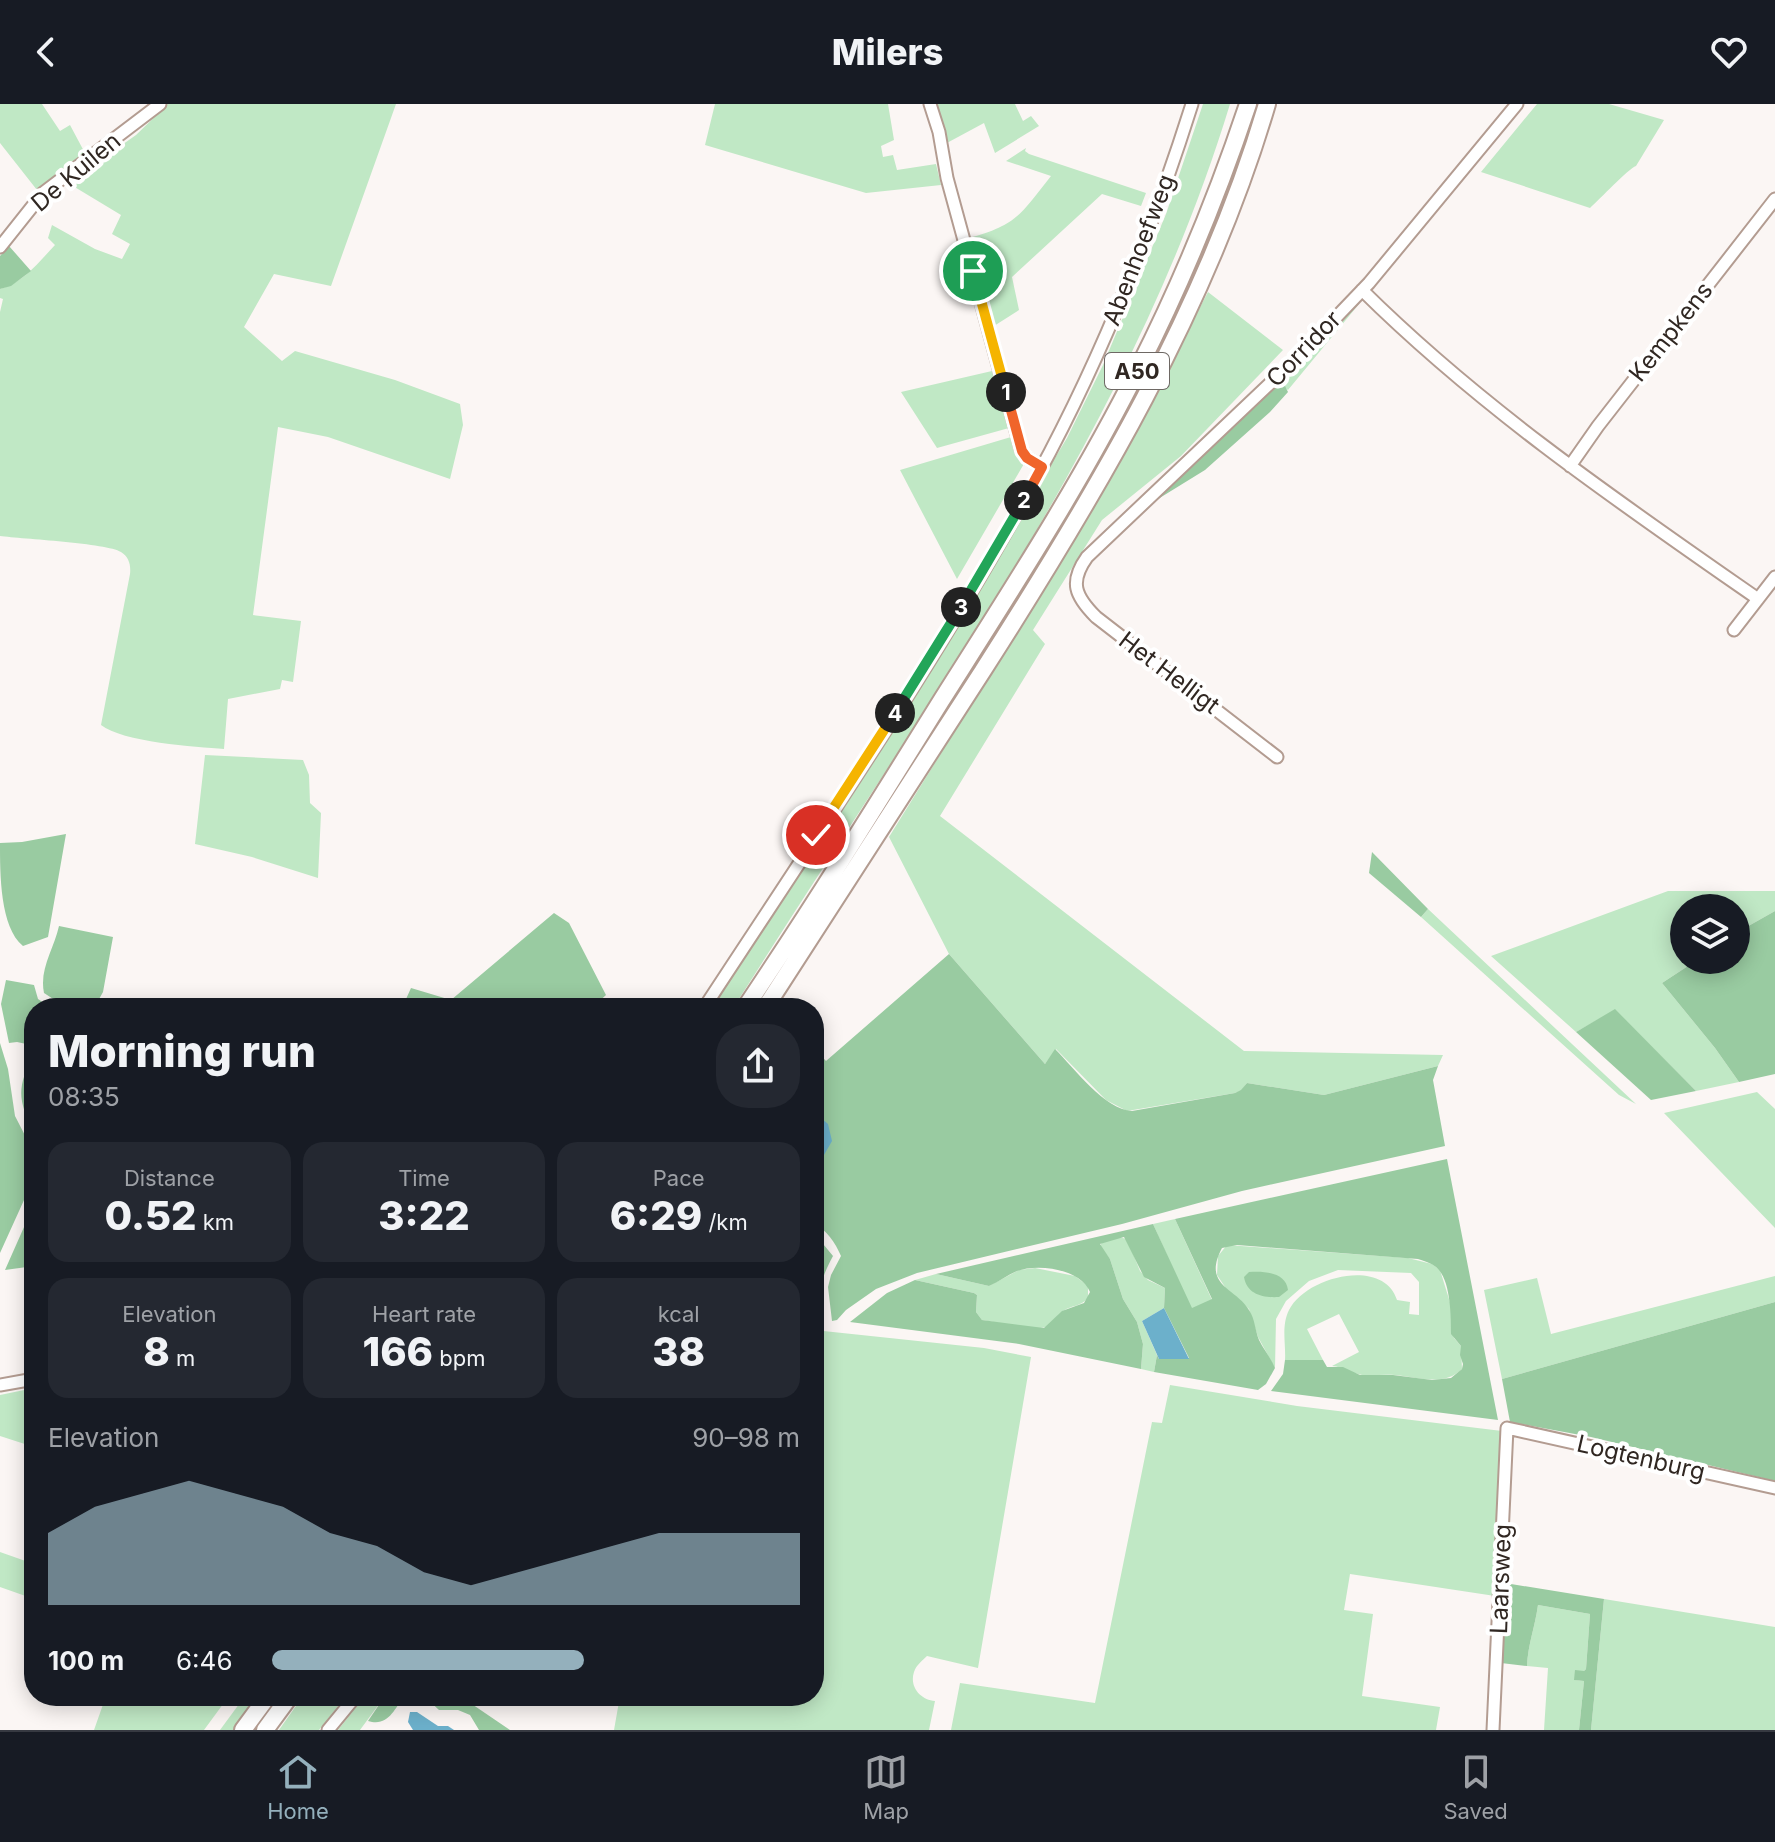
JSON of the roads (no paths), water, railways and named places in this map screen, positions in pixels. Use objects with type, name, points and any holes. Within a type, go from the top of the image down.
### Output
[{"type":"highway","name":"A50","points":[[752,998],[992,621],[1096,448],[1177,287],[1248,104]]},
{"type":"highway","name":"A50","points":[[771,998],[1024,606],[1134,419],[1168,353],[1213,252],[1267,104]]},
{"type":"highway","points":[[243,1730],[261,1706]]},
{"type":"highway","points":[[265,1730],[283,1706]]},
{"type":"street","name":"De Kuilen","points":[[0,247],[43,193],[160,104]]},
{"type":"street","points":[[930,104],[939,132],[947,178],[1021,449],[1027,458],[1042,467]]},
{"type":"street","name":"Abenhoefweg","points":[[710,998],[963,604],[1042,467],[1087,377],[1124,292],[1192,104]]},
{"type":"street","name":"Corridor","points":[[1076,580],[1087,557],[1302,353],[1362,290],[1517,104]]},
{"type":"street","name":"Kempkens","points":[[1570,466],[1775,199]]},
{"type":"street","points":[[1362,290],[1441,363],[1570,466],[1758,599]]},
{"type":"street","points":[[1734,630],[1775,577]]},
{"type":"street","name":"Het Helligt","points":[[1076,580],[1078,596],[1096,617],[1277,757]]},
{"type":"street","points":[[0,1385],[24,1381]]},
{"type":"street","name":"Logtenburg","points":[[1507,1428],[1775,1488]]},
{"type":"street","name":"Laarsweg","points":[[1493,1730],[1507,1428]]},
{"type":"street","points":[[328,1730],[348,1706]]},
{"type":"water","points":[[824,1121],[828,1124],[832,1141],[824,1155]]},
{"type":"water","points":[[1164,1308],[1189,1359],[1159,1359],[1142,1321]]},
{"type":"water","points":[[410,1712],[417,1712],[438,1726],[448,1726],[454,1730],[413,1730],[408,1722]]}]
